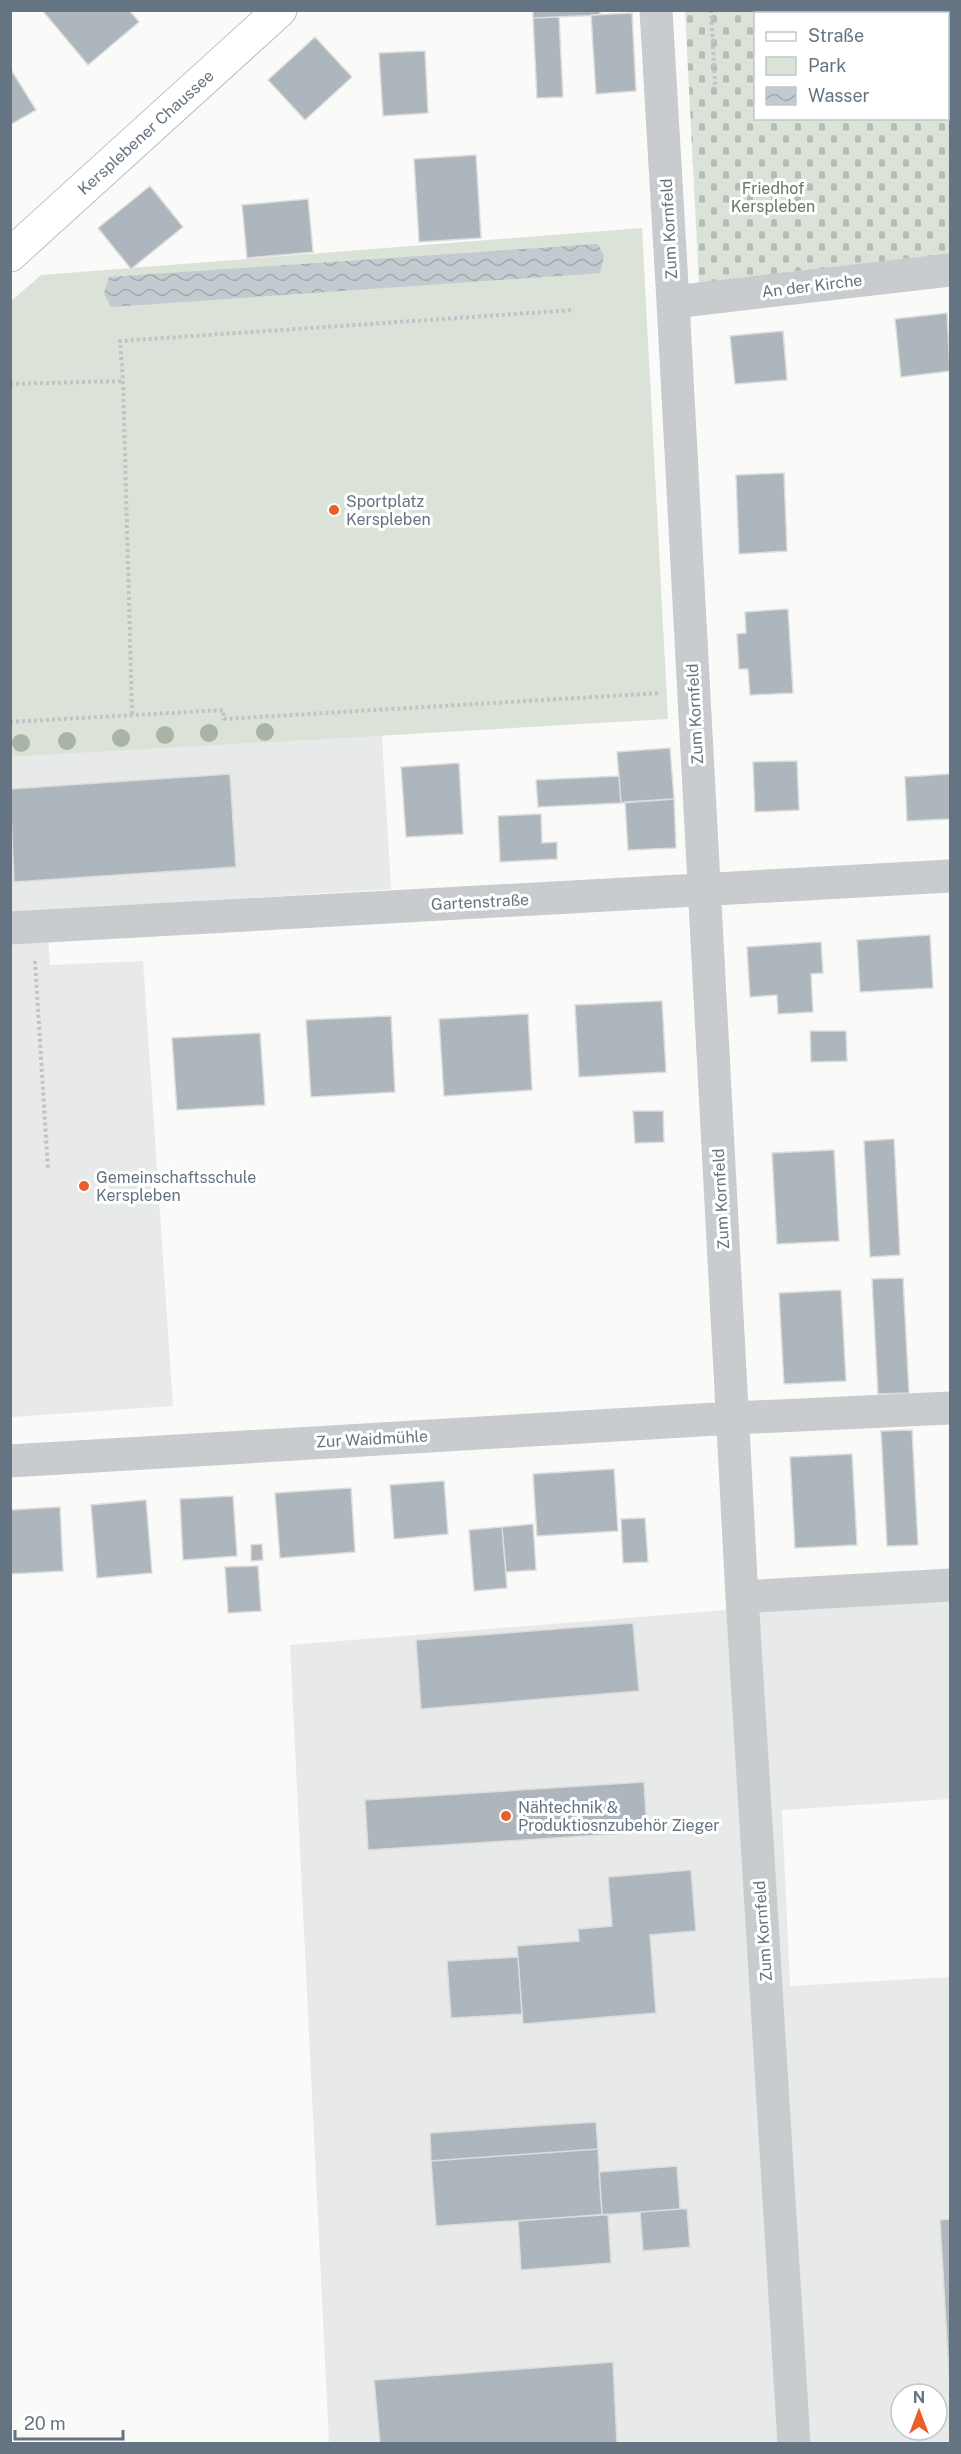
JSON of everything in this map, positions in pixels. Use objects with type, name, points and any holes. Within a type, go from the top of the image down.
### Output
[{"type":"main road","name":"Kersplebener Chaussee","points":[[10,255],[280,10]]},
{"type":"street","name":"Zum Kornfeld","points":[[656,10],[742,1597],[794,2444]]},
{"type":"street","name":"An der Kirche","points":[[673,302],[951,270]]},
{"type":"street","name":"Gartenstraße","points":[[22,928],[951,876]]},
{"type":"street","points":[[733,1418],[951,1408]]},
{"type":"street","name":"Zur Waidmühle","points":[[10,1461],[733,1418]]},
{"type":"street","points":[[742,1597],[951,1586]]},
{"type":"path","points":[[711,10],[715,85]]},
{"type":"path","points":[[132,714],[120,341],[574,310]]},
{"type":"path","points":[[10,384],[123,381]]},
{"type":"path","points":[[10,722],[223,710],[224,719],[694,691]]},
{"type":"path","points":[[22,928],[48,1169]]},
{"type":"shaded area","name":"Gemeinschaftsschule Kerspleben","points":[[382,735],[391,889],[46,911],[50,965],[143,961],[173,1406],[11,1417],[11,757]]},
{"type":"shaded area","points":[[950,1595],[950,1799],[782,1810],[790,1986],[950,1977],[950,2443],[329,2443],[290,1645],[775,1606]]},
{"type":"green space","name":"Friedhof Kerspleben","points":[[685,11],[950,11],[950,254],[699,285]]},
{"type":"green space","name":"Sportplatz Kerspleben","points":[[642,228],[668,719],[11,757],[10,302],[41,275]]},
{"type":"water","points":[[598,244],[604,256],[600,273],[111,307],[104,293],[109,277]]},
{"type":"building","points":[[42,10],[129,10],[139,22],[88,65]]},
{"type":"building","points":[[533,10],[600,10],[600,15],[533,18]]},
{"type":"building","points":[[632,13],[636,91],[596,94],[591,15]]},
{"type":"building","points":[[559,17],[563,97],[537,98],[533,18]]},
{"type":"building","points":[[315,37],[352,77],[305,120],[268,80]]},
{"type":"building","points":[[425,51],[428,113],[383,116],[379,53]]},
{"type":"building","points":[[10,68],[36,110],[10,125]]},
{"type":"building","points":[[476,155],[481,238],[419,242],[414,159]]},
{"type":"building","points":[[150,186],[183,227],[131,269],[98,228]]},
{"type":"building","points":[[308,199],[313,252],[247,258],[242,205]]},
{"type":"building","points":[[947,313],[950,371],[901,377],[895,319]]},
{"type":"building","points":[[783,331],[787,380],[735,384],[730,336]]},
{"type":"building","points":[[784,473],[787,551],[739,554],[736,475]]},
{"type":"building","points":[[788,609],[793,693],[750,695],[748,669],[739,669],[737,634],[746,633],[745,612]]},
{"type":"building","points":[[670,748],[674,799],[621,803],[617,752]]},
{"type":"building","points":[[797,761],[799,810],[755,812],[753,762]]},
{"type":"building","points":[[459,763],[463,834],[406,837],[401,767]]},
{"type":"building","points":[[230,774],[236,867],[14,882],[10,789]]},
{"type":"building","points":[[950,774],[950,819],[907,821],[905,777]]},
{"type":"building","points":[[619,776],[621,803],[538,807],[536,780]]},
{"type":"building","points":[[674,799],[676,848],[628,850],[625,802]]},
{"type":"building","points":[[541,814],[542,843],[557,842],[557,859],[500,862],[498,816]]},
{"type":"building","points":[[930,935],[933,988],[860,992],[857,940]]},
{"type":"building","points":[[821,942],[823,973],[811,974],[813,1012],[778,1014],[777,995],[750,997],[747,947]]},
{"type":"building","points":[[662,1001],[666,1072],[579,1077],[575,1005]]},
{"type":"building","points":[[528,1014],[532,1090],[444,1096],[439,1019]]},
{"type":"building","points":[[391,1016],[395,1092],[311,1097],[306,1020]]},
{"type":"building","points":[[810,1031],[846,1031],[847,1061],[811,1062]]},
{"type":"building","points":[[260,1033],[265,1105],[177,1110],[172,1038]]},
{"type":"building","points":[[633,1111],[663,1111],[664,1142],[635,1143]]},
{"type":"building","points":[[894,1139],[900,1255],[870,1257],[864,1141]]},
{"type":"building","points":[[834,1150],[839,1241],[777,1244],[772,1153]]},
{"type":"building","points":[[903,1278],[909,1393],[878,1394],[872,1279]]},
{"type":"building","points":[[841,1290],[846,1381],[784,1384],[779,1293]]},
{"type":"building","points":[[912,1430],[918,1545],[887,1546],[881,1431]]},
{"type":"building","points":[[852,1454],[857,1545],[795,1548],[790,1457]]},
{"type":"building","points":[[614,1469],[618,1531],[537,1536],[533,1474]]},
{"type":"building","points":[[444,1481],[448,1534],[394,1539],[390,1485]]},
{"type":"building","points":[[351,1488],[355,1552],[280,1558],[275,1493]]},
{"type":"building","points":[[233,1496],[237,1556],[183,1560],[180,1499]]},
{"type":"building","points":[[146,1500],[152,1573],[97,1578],[91,1505]]},
{"type":"building","points":[[60,1507],[63,1571],[10,1574],[10,1510]]},
{"type":"building","points":[[645,1518],[648,1562],[623,1563],[621,1519]]},
{"type":"building","points":[[533,1524],[536,1570],[506,1572],[502,1527]]},
{"type":"building","points":[[502,1527],[507,1588],[474,1591],[469,1530]]},
{"type":"building","points":[[262,1544],[263,1560],[251,1561],[251,1545]]},
{"type":"building","points":[[258,1566],[261,1611],[228,1613],[225,1567]]},
{"type":"building","points":[[633,1623],[639,1691],[421,1709],[416,1640]]},
{"type":"building","name":"Nähtechnik & Produktiosnzubehör Zieger","points":[[644,1782],[647,1832],[368,1850],[365,1800]]},
{"type":"building","points":[[691,1870],[696,1931],[650,1935],[656,2013],[523,2024],[517,1946],[579,1941],[578,1929],[612,1926],[608,1877]]},
{"type":"building","points":[[518,1957],[522,2014],[451,2018],[447,1961]]},
{"type":"building","points":[[596,2122],[598,2149],[431,2161],[430,2133]]},
{"type":"building","points":[[598,2149],[602,2215],[436,2226],[431,2161]]},
{"type":"building","points":[[677,2166],[680,2209],[602,2215],[599,2172]]},
{"type":"building","points":[[687,2209],[690,2247],[643,2251],[640,2212]]},
{"type":"building","points":[[608,2214],[611,2263],[521,2270],[518,2221]]},
{"type":"building","points":[[950,2219],[950,2374],[949,2374],[940,2220]]},
{"type":"building","points":[[613,2362],[617,2444],[380,2444],[374,2380]]},
{"type":"place","name":"Sportplatz Kerspleben","points":[[334,510]]},
{"type":"place","name":"Gemeinschaftsschule Kerspleben","points":[[84,1186]]},
{"type":"place","name":"Nähtechnik & Produktiosnzubehör Zieger","points":[[506,1816]]}]
